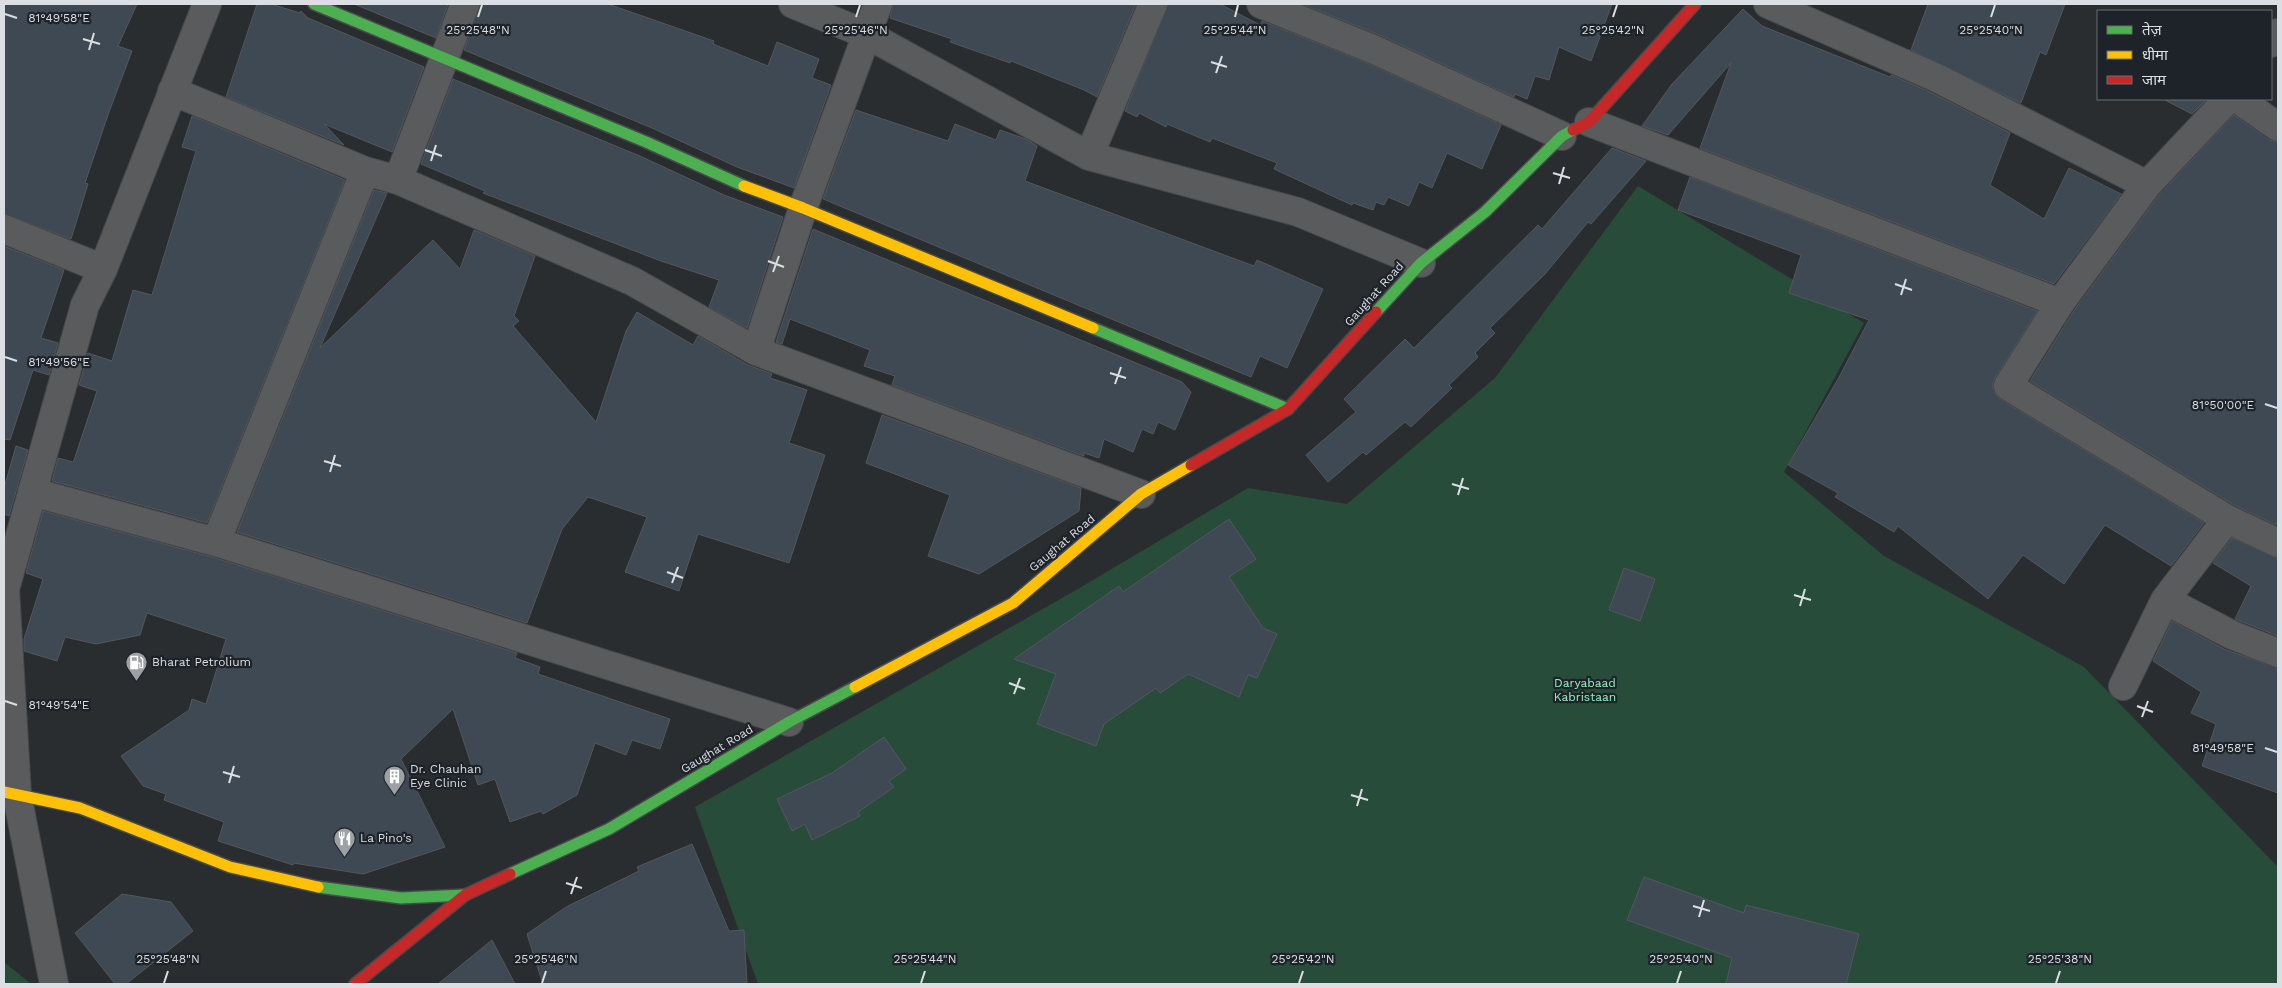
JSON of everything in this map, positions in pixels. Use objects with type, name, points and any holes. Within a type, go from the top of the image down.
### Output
[{"type":"main road","points":[[314,4],[646,142],[731,181],[803,208],[1288,409]]},
{"type":"main road","name":"Gaughat Road","points":[[355,984],[465,895],[609,830],[789,722],[1013,603],[1142,494],[1288,409],[1421,263],[1484,212],[1562,136],[1589,122],[1695,4]]},
{"type":"main road","points":[[10,794],[80,808],[230,867],[324,889],[402,898],[465,895]]},
{"type":"street","points":[[54,984],[10,794],[5,589],[85,305],[103,269],[207,4]]},
{"type":"street","points":[[398,180],[465,4]]},
{"type":"street","points":[[793,4],[868,35],[1089,156],[1298,212],[1421,263]]},
{"type":"street","points":[[756,351],[803,208],[878,4]]},
{"type":"street","points":[[1089,156],[1154,4]]},
{"type":"street","points":[[1261,4],[1375,50],[1562,136]]},
{"type":"street","points":[[1768,4],[1937,78],[2147,185]]},
{"type":"street","points":[[172,91],[365,171],[398,180],[632,281],[756,351],[1142,494]]},
{"type":"street","points":[[2227,100],[2147,185],[2060,303],[2008,386],[2227,518],[2278,543]]},
{"type":"street","points":[[2239,100],[2278,127]]},
{"type":"street","points":[[1589,122],[2060,303]]},
{"type":"street","points":[[216,542],[365,171]]},
{"type":"street","points":[[4,230],[103,269]]},
{"type":"street","points":[[32,492],[216,542],[789,722]]},
{"type":"street","points":[[2123,686],[2166,600],[2227,518]]},
{"type":"street","points":[[2166,600],[2232,635],[2278,653]]},
{"type":"green space","name":"Daryabaad Kabristaan","points":[[1638,186],[1864,323],[1784,472],[1884,556],[2084,667],[2278,867],[2278,984],[758,984],[695,807],[1083,586],[1248,488],[1347,504],[1495,378]]},
{"type":"green space","points":[[4,962],[31,984],[4,984]]},
{"type":"building","points":[[4,4],[137,4],[118,46],[132,51],[85,183],[88,184],[71,239],[4,214]]},
{"type":"building","points":[[257,4],[271,4],[300,13],[301,11],[308,18],[424,67],[392,152],[324,124],[344,145],[226,97]]},
{"type":"building","points":[[354,4],[448,4],[436,38]]},
{"type":"building","points":[[480,4],[608,4],[714,41],[713,44],[768,66],[777,42],[819,59],[812,78],[831,85],[794,188],[737,167],[652,128],[464,50]]},
{"type":"building","points":[[893,4],[1136,4],[1097,97],[1011,61],[1010,63],[950,42],[952,39],[890,18]]},
{"type":"building","points":[[1168,4],[1220,4],[1260,25],[1262,21],[1369,64],[1501,125],[1482,169],[1447,153],[1432,188],[1419,182],[1409,206],[1388,197],[1384,205],[1376,202],[1373,210],[1353,203],[1352,205],[1274,169],[1277,163],[1212,138],[1210,142],[1167,124],[1166,127],[1139,113],[1137,117],[1125,111]]},
{"type":"building","points":[[1302,4],[1612,4],[1591,61],[1559,47],[1549,80],[1535,76],[1527,99],[1515,94],[1514,97],[1382,36]]},
{"type":"building","points":[[1928,4],[2065,4],[2046,55],[2040,52],[2021,103],[1911,50]]},
{"type":"building","points":[[1743,9],[1762,26],[1890,77],[1891,75],[1930,92],[2010,133],[1990,185],[2044,219],[2069,168],[2121,194],[2054,284],[1700,148],[1731,63],[1668,135],[1642,126],[1672,84]]},
{"type":"building","points":[[453,79],[640,156],[724,195],[783,217],[747,328],[709,307],[719,280],[661,261],[483,193],[485,191],[421,164]]},
{"type":"building","points":[[2165,100],[2206,100],[2192,114]]},
{"type":"building","points":[[856,110],[948,141],[955,124],[996,140],[1000,130],[1026,139],[1037,146],[1025,181],[1254,266],[1257,260],[1323,289],[1287,368],[1260,356],[1251,377],[823,199]]},
{"type":"building","points":[[2234,115],[2269,140],[2278,142],[2278,520],[2276,525],[2234,505],[2030,381],[2073,312],[2159,195]]},
{"type":"building","points":[[192,116],[345,180],[207,523],[52,481],[58,458],[73,462],[97,391],[79,385],[88,353],[112,361],[133,290],[152,295],[196,151],[182,147]]},
{"type":"building","points":[[1612,148],[1646,161],[1591,224],[1588,222],[1545,274],[1490,328],[1495,333],[1475,353],[1478,357],[1449,385],[1452,388],[1411,427],[1405,422],[1366,455],[1363,452],[1328,482],[1306,455],[1356,412],[1344,399],[1405,339],[1414,348],[1538,225],[1542,229]]},
{"type":"building","points":[[1690,177],[2037,311],[1995,378],[1992,386],[1995,394],[2000,399],[2204,523],[2171,566],[2105,525],[2064,584],[2023,555],[1988,599],[1898,526],[1894,532],[1835,497],[1838,493],[1788,465],[1838,379],[1869,320],[1789,293],[1801,255],[1678,210]]},
{"type":"building","points":[[374,190],[387,193],[320,348],[433,240],[460,269],[474,230],[535,256],[514,316],[519,321],[513,326],[596,422],[626,331],[637,312],[693,345],[698,336],[748,365],[772,374],[770,378],[807,390],[789,443],[825,455],[789,563],[698,534],[679,591],[625,572],[647,517],[588,497],[562,529],[527,623],[237,532]]},
{"type":"building","points":[[813,229],[1182,382],[1191,392],[1175,430],[1158,422],[1153,434],[1142,429],[1133,452],[1104,439],[1099,458],[1084,453],[1084,456],[892,385],[895,376],[864,366],[870,350],[790,319],[782,344],[776,342]]},
{"type":"building","points":[[4,246],[64,270],[41,338],[58,343],[49,375],[33,370],[10,440],[4,439]]},
{"type":"building","points":[[882,415],[1081,488],[1079,511],[979,574],[928,556],[950,495],[866,463]]},
{"type":"building","points":[[16,446],[28,450],[9,516],[4,514],[4,488]]},
{"type":"building","points":[[43,511],[212,557],[517,653],[515,658],[540,667],[538,674],[670,719],[660,749],[632,740],[626,755],[595,743],[577,795],[543,814],[541,811],[510,822],[495,779],[478,785],[453,709],[401,759],[445,847],[363,874],[293,863],[293,865],[218,841],[224,822],[164,800],[166,794],[143,786],[121,756],[189,710],[192,699],[206,704],[226,639],[147,613],[140,635],[96,644],[65,637],[57,661],[24,651],[24,639],[43,579],[26,573]]},
{"type":"building","points":[[1229,519],[1256,559],[1229,577],[1263,628],[1277,634],[1257,678],[1248,675],[1239,697],[1188,674],[1160,693],[1156,688],[1104,724],[1096,746],[1037,724],[1056,674],[1014,659],[1119,586],[1123,592]]},
{"type":"building","points":[[2232,538],[2278,558],[2278,636],[2235,619],[2251,586],[2213,563]]},
{"type":"building","points":[[1624,568],[1655,579],[1640,621],[1609,610]]},
{"type":"building","points":[[2172,621],[2226,650],[2278,668],[2278,793],[2202,766],[2216,724],[2191,713],[2201,692],[2153,661]]},
{"type":"building","points":[[884,737],[906,769],[889,781],[894,787],[858,812],[860,816],[812,840],[805,824],[792,831],[777,799],[832,773]]},
{"type":"building","points":[[692,844],[729,931],[744,930],[747,984],[543,984],[527,934],[566,907],[639,871],[637,867]]},
{"type":"building","points":[[1644,877],[1744,913],[1746,905],[1859,934],[1846,984],[1726,984],[1732,958],[1627,920]]},
{"type":"building","points":[[122,894],[171,902],[193,931],[126,984],[115,984],[75,933]]},
{"type":"building","points":[[492,940],[515,984],[438,984]]},
{"type":"traffic: fast","points":[[314,4],[646,142],[744,186]]},
{"type":"traffic: fast","points":[[1376,312],[1421,263],[1485,212],[1562,136],[1573,130]]},
{"type":"traffic: fast","points":[[1093,328],[1288,409]]},
{"type":"traffic: fast","points":[[510,874],[609,829],[789,722],[855,687]]},
{"type":"traffic: fast","points":[[318,887],[401,898],[465,895]]},
{"type":"traffic: slow","points":[[744,186],[803,208],[1093,328]]},
{"type":"traffic: slow","points":[[855,687],[1013,603],[1141,494],[1191,465]]},
{"type":"traffic: slow","points":[[4,792],[80,808],[230,867],[318,887]]},
{"type":"traffic: jam","points":[[1573,130],[1589,122],[1695,4]]},
{"type":"traffic: jam","points":[[1191,465],[1288,409],[1376,312]]},
{"type":"traffic: jam","points":[[355,984],[465,895],[510,874]]},
{"type":"place","name":"Bharat Petrolium","points":[[136,681]]},
{"type":"place","name":"Dr. Chauhan Eye Clinic","points":[[394,795]]},
{"type":"place","name":"La Pino's","points":[[344,857]]}]
